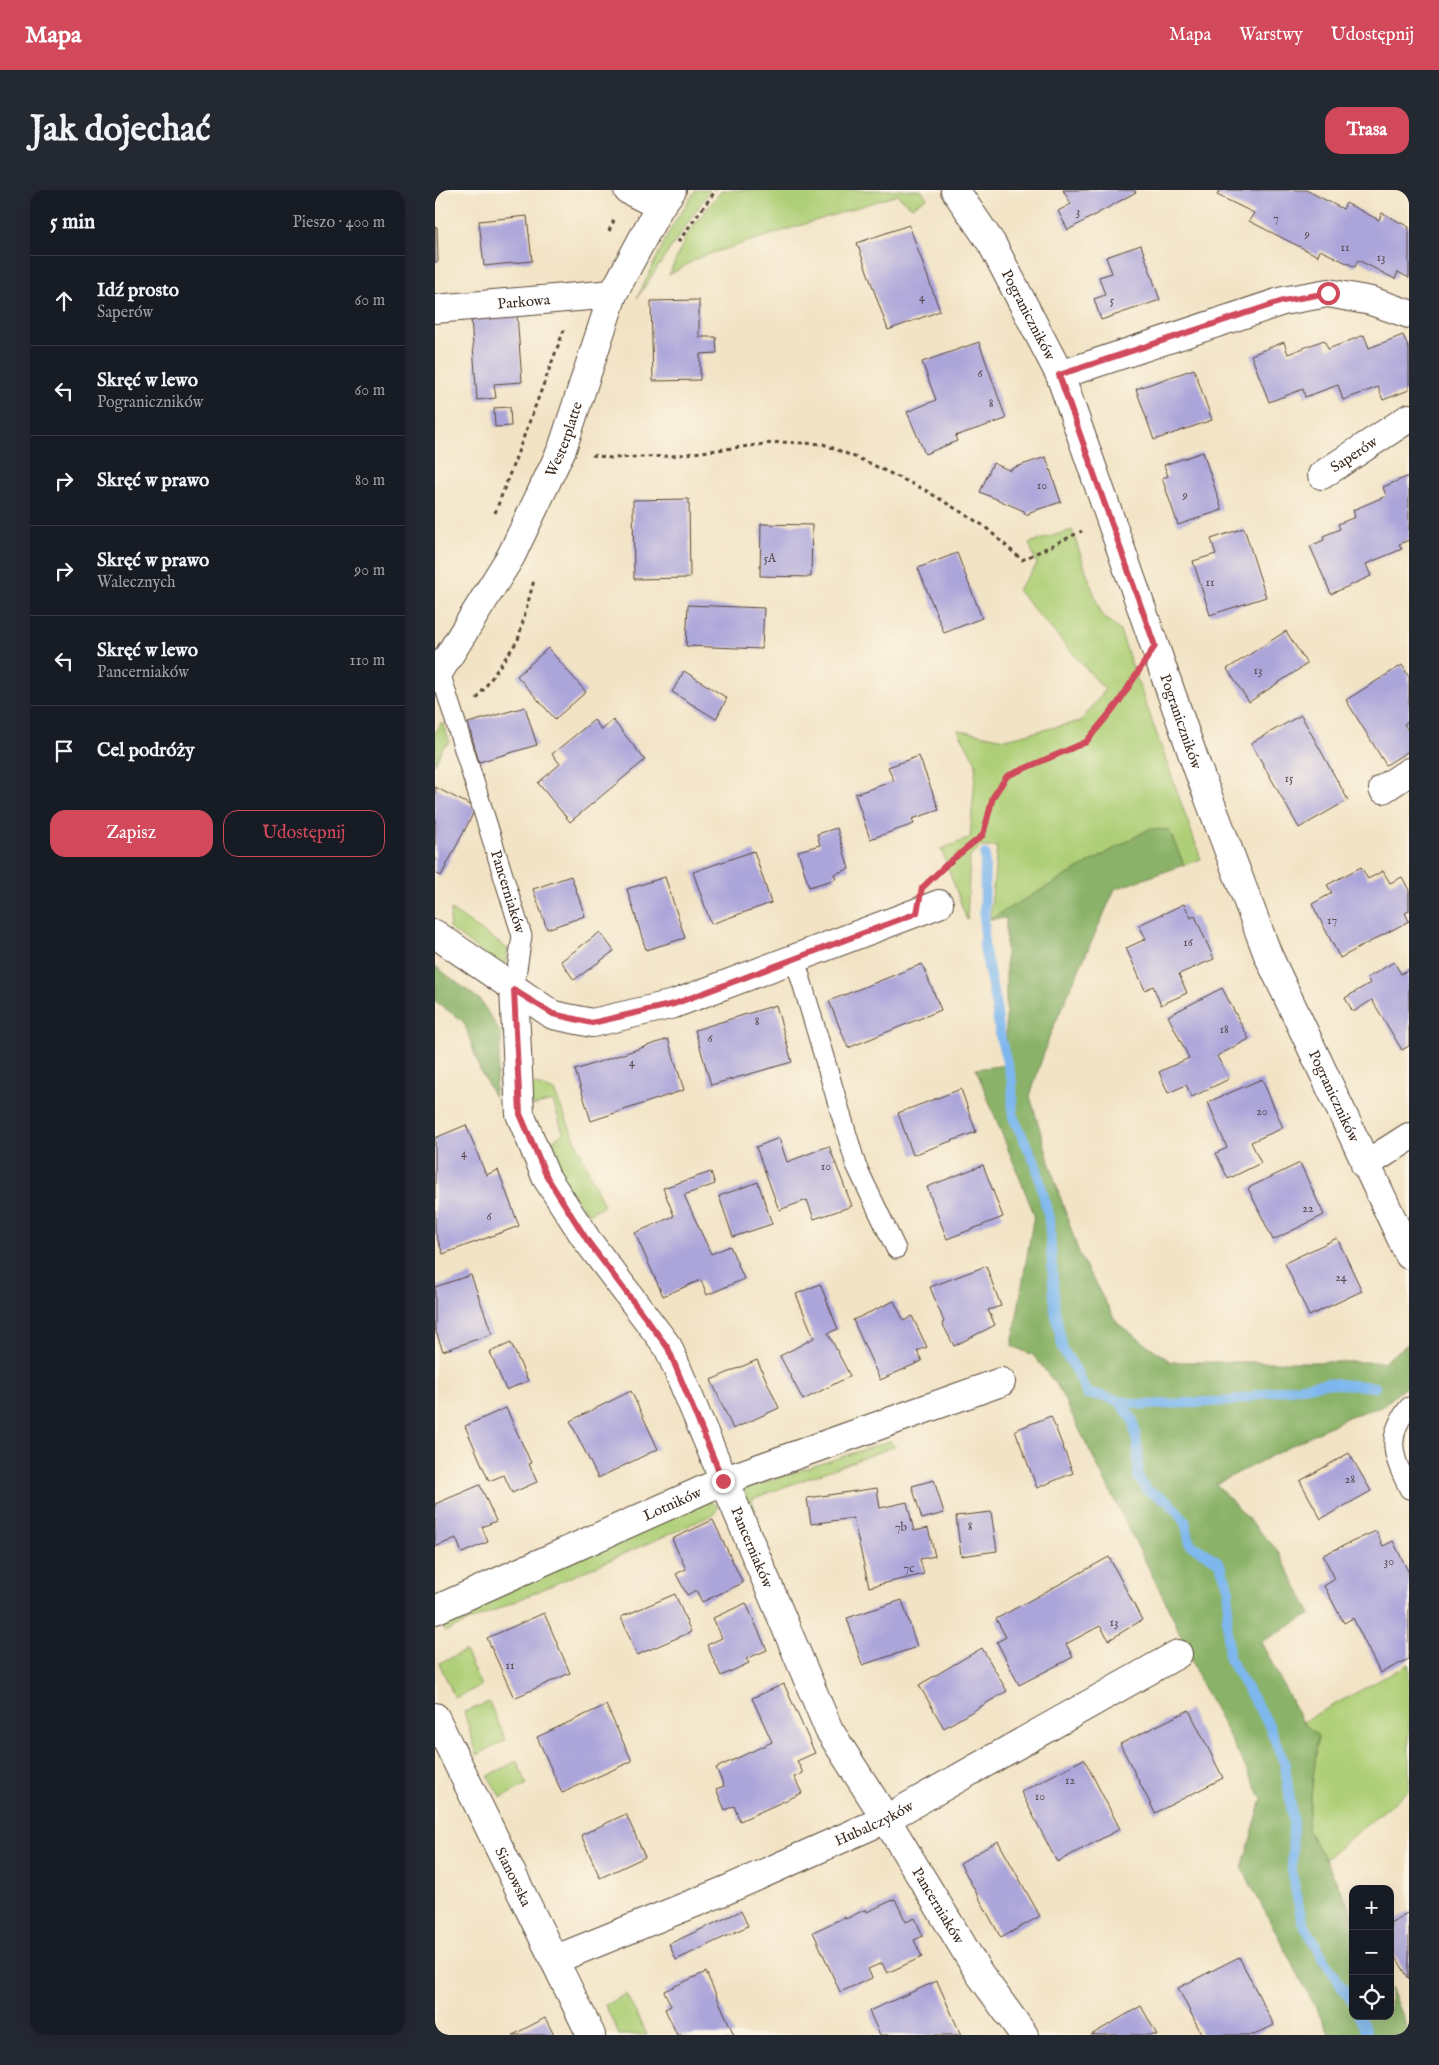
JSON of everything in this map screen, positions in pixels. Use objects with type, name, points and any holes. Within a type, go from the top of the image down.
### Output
[{"type":"street","points":[[629,190],[666,198]]},
{"type":"street","name":"Pograniczników","points":[[955,190],[992,244],[1059,375],[1197,767],[1268,955],[1409,1255]]},
{"type":"street","name":"Westerplatte","points":[[437,675],[511,556],[562,449],[613,294],[666,198]]},
{"type":"street","points":[[1059,375],[1283,301],[1328,293],[1371,301],[1409,314]]},
{"type":"street","name":"Parkowa","points":[[435,309],[613,294]]},
{"type":"street","name":"Saperów","points":[[1322,475],[1409,418]]},
{"type":"street","points":[[1383,789],[1409,772]]},
{"type":"street","points":[[435,934],[514,990],[553,1014],[592,1023],[674,1004],[928,909]]},
{"type":"street","name":"Pancerniaków","points":[[514,990],[520,1114],[547,1177],[587,1240],[668,1348],[829,1730],[886,1819],[979,1973],[1025,2035]]},
{"type":"street","points":[[1365,1164],[1409,1137]]},
{"type":"street","name":"Lotników","points":[[435,1610],[723,1481],[1001,1382]]},
{"type":"street","name":"Hubalczyków","points":[[554,1960],[724,1891],[886,1819],[1178,1654]]},
{"type":"street","name":"Sianowska","points":[[435,1717],[591,2035]]},
{"type":"lane","name":"Pancerniaków","points":[[437,675],[523,936],[514,990]]},
{"type":"lane","points":[[795,959],[856,1165],[896,1250]]},
{"type":"lane","points":[[1409,1408],[1398,1420],[1394,1443],[1395,1460],[1409,1489]]},
{"type":"path","points":[[606,238],[629,190]]},
{"type":"path","points":[[493,519],[569,315],[579,296]]},
{"type":"path","points":[[562,449],[611,458],[671,456],[779,442],[823,444],[867,462],[925,490],[984,526],[1022,560],[1110,518]]},
{"type":"path","points":[[928,909],[922,888],[947,864],[983,835],[993,797],[1007,776],[1086,742],[1118,703],[1155,646]]},
{"type":"green space","points":[[696,190],[710,190],[637,298],[672,226]]},
{"type":"green space","points":[[722,190],[921,190],[927,198],[912,207],[897,195],[700,257],[669,275],[687,234]]},
{"type":"green space","points":[[1072,530],[1101,614],[1120,631],[1201,859],[1184,865],[1169,830],[1149,829],[990,919],[997,847],[980,847],[970,856],[967,920],[941,849],[970,838],[976,763],[958,730],[1005,739],[1081,721],[1105,690],[1017,590],[1037,565],[1029,543]]},
{"type":"green space","points":[[442,722],[450,742],[443,747],[435,764],[435,733]]},
{"type":"green space","points":[[1149,829],[1169,830],[1184,865],[1115,889],[1049,1037],[1030,1096],[1080,1256],[1117,1323],[1171,1362],[1383,1362],[1409,1345],[1409,1384],[1381,1407],[1350,1416],[1216,1484],[1278,1551],[1311,1614],[1261,1642],[1302,1722],[1318,1736],[1307,1830],[1325,1859],[1349,1906],[1349,2020],[1394,2020],[1394,1997],[1409,2032],[1404,2035],[1330,2035],[1242,1868],[1262,1799],[1200,1681],[1172,1615],[1058,1387],[1033,1355],[1012,1346],[1034,1214],[976,1069],[1006,1065],[1006,918],[990,919]]},
{"type":"green space","points":[[451,910],[508,949],[504,969],[449,928]]},
{"type":"green space","points":[[435,966],[480,1000],[502,1035],[494,1097],[480,1070],[464,1022],[435,1001]]},
{"type":"green space","points":[[529,1082],[554,1091],[604,1206],[588,1214],[564,1184],[546,1146],[563,1133],[553,1101],[532,1106]]},
{"type":"green space","points":[[890,1441],[895,1446],[752,1499],[756,1511],[747,1510],[741,1490]]},
{"type":"green space","points":[[708,1501],[718,1506],[715,1514],[445,1632],[440,1621]]},
{"type":"green space","points":[[465,1651],[481,1686],[455,1698],[439,1663]]},
{"type":"green space","points":[[1409,1664],[1409,1790],[1325,1859],[1307,1830],[1318,1736],[1302,1722]]},
{"type":"green space","points":[[489,1702],[506,1740],[477,1755],[464,1712]]},
{"type":"green space","points":[[517,1761],[527,1784],[501,1798],[488,1776]]},
{"type":"green space","points":[[626,1994],[647,2035],[619,2035],[605,2005]]},
{"type":"building","points":[[1063,190],[1134,190],[1136,192],[1068,230],[1058,211],[1071,204]]},
{"type":"building","points":[[1220,190],[1306,190],[1343,209],[1346,203],[1379,220],[1382,213],[1409,227],[1409,278],[1398,272],[1395,279],[1358,260],[1355,267],[1320,250],[1318,256],[1249,221],[1254,213],[1217,195]]},
{"type":"building","points":[[527,216],[532,261],[484,266],[479,221]]},
{"type":"building","points":[[909,225],[940,311],[888,330],[857,243]]},
{"type":"building","points":[[435,227],[437,227],[438,262],[435,262]]},
{"type":"building","points":[[1141,245],[1160,300],[1101,320],[1094,299],[1105,295],[1099,277],[1112,273],[1106,257]]},
{"type":"building","points":[[699,300],[699,337],[716,337],[717,353],[700,354],[700,380],[653,381],[651,301]]},
{"type":"building","points":[[517,314],[522,382],[494,384],[496,398],[477,400],[471,318]]},
{"type":"building","points":[[1364,335],[1369,348],[1403,335],[1409,349],[1409,390],[1383,400],[1378,387],[1343,400],[1338,385],[1305,397],[1303,389],[1269,402],[1251,355],[1284,342],[1288,354],[1324,340],[1328,349]]},
{"type":"building","points":[[979,342],[1006,419],[955,436],[957,441],[925,454],[907,412],[936,400],[922,362]]},
{"type":"building","points":[[1194,369],[1212,420],[1154,440],[1136,389]]},
{"type":"building","points":[[510,407],[511,426],[495,427],[494,408]]},
{"type":"building","points":[[1203,452],[1222,510],[1178,525],[1162,478],[1168,476],[1164,465]]},
{"type":"building","points":[[1046,457],[1061,502],[1025,514],[1024,511],[980,492],[993,463],[1011,471],[1010,469]]},
{"type":"building","points":[[1409,476],[1409,540],[1399,544],[1402,549],[1366,564],[1371,576],[1331,594],[1310,546],[1324,540],[1323,536],[1340,529],[1338,524],[1355,517],[1353,510],[1386,496],[1383,487]]},
{"type":"building","points":[[689,499],[690,578],[634,579],[633,500]]},
{"type":"building","points":[[761,524],[812,525],[811,577],[760,576]]},
{"type":"building","points":[[1244,528],[1266,597],[1210,615],[1193,561],[1216,554],[1211,539]]},
{"type":"building","points":[[957,553],[982,618],[944,633],[918,568]]},
{"type":"building","points":[[688,605],[764,608],[762,649],[686,646]]},
{"type":"building","points":[[1286,631],[1307,664],[1249,702],[1227,669]]},
{"type":"building","points":[[548,648],[586,692],[555,719],[517,676]]},
{"type":"building","points":[[1402,665],[1409,677],[1409,721],[1404,724],[1409,732],[1409,751],[1386,765],[1346,700]]},
{"type":"building","points":[[684,671],[727,698],[716,719],[672,692]]},
{"type":"building","points":[[525,707],[537,745],[479,762],[468,723]]},
{"type":"building","points":[[1301,715],[1348,800],[1299,828],[1251,743]]},
{"type":"building","points":[[594,720],[602,730],[613,720],[645,760],[570,822],[538,783],[560,764],[552,754]]},
{"type":"building","points":[[919,756],[939,810],[912,819],[914,824],[870,839],[855,794],[894,781],[888,767]]},
{"type":"building","points":[[435,787],[476,808],[441,876],[435,873]]},
{"type":"building","points":[[837,828],[849,869],[834,874],[836,879],[809,887],[798,851],[820,845],[817,834]]},
{"type":"building","points":[[754,851],[771,903],[711,924],[693,872]]},
{"type":"building","points":[[1361,867],[1368,879],[1383,871],[1390,883],[1402,877],[1409,890],[1409,911],[1405,913],[1409,921],[1340,958],[1312,904],[1332,893],[1327,885]]},
{"type":"building","points":[[571,876],[585,916],[547,929],[533,889]]},
{"type":"building","points":[[665,877],[685,938],[646,950],[627,889]]},
{"type":"building","points":[[1184,904],[1191,918],[1195,916],[1214,959],[1179,974],[1187,993],[1161,1005],[1153,986],[1145,990],[1126,948],[1146,939],[1139,925]]},
{"type":"building","points":[[600,932],[614,951],[574,980],[561,961]]},
{"type":"building","points":[[1394,962],[1401,974],[1409,969],[1409,1046],[1402,1050],[1372,1000],[1353,1012],[1345,998],[1370,983],[1367,978]]},
{"type":"building","points":[[922,964],[941,1010],[848,1048],[829,1001]]},
{"type":"building","points":[[1222,988],[1249,1039],[1217,1056],[1229,1079],[1192,1097],[1186,1085],[1168,1093],[1159,1072],[1189,1058],[1168,1016]]},
{"type":"building","points":[[776,1005],[792,1062],[711,1085],[695,1030]]},
{"type":"building","points":[[668,1039],[684,1090],[591,1121],[575,1070]]},
{"type":"building","points":[[1262,1079],[1283,1128],[1251,1142],[1261,1163],[1228,1179],[1216,1153],[1227,1148],[1208,1102]]},
{"type":"building","points":[[961,1089],[976,1132],[913,1155],[898,1113]]},
{"type":"building","points":[[466,1125],[486,1175],[498,1170],[519,1226],[443,1254],[435,1232],[435,1138]]},
{"type":"building","points":[[779,1138],[787,1162],[829,1146],[852,1206],[814,1219],[807,1200],[779,1210],[756,1147]]},
{"type":"building","points":[[1300,1163],[1324,1215],[1273,1240],[1248,1188]]},
{"type":"building","points":[[983,1165],[1003,1217],[947,1239],[927,1187]]},
{"type":"building","points":[[711,1172],[715,1184],[684,1195],[711,1254],[730,1246],[744,1279],[707,1295],[701,1280],[663,1296],[635,1233],[674,1216],[663,1188]]},
{"type":"building","points":[[758,1182],[772,1224],[733,1237],[719,1196]]},
{"type":"building","points":[[1337,1238],[1362,1291],[1309,1316],[1285,1263]]},
{"type":"building","points":[[986,1266],[1001,1306],[988,1310],[995,1325],[954,1346],[942,1323],[944,1322],[930,1287]]},
{"type":"building","points":[[471,1275],[492,1334],[443,1351],[435,1329],[435,1287]]},
{"type":"building","points":[[820,1284],[838,1329],[828,1333],[850,1376],[803,1400],[780,1356],[814,1338],[796,1294]]},
{"type":"building","points":[[894,1301],[904,1321],[912,1316],[927,1347],[917,1351],[922,1361],[880,1380],[853,1320]]},
{"type":"building","points":[[511,1343],[528,1381],[506,1390],[490,1352]]},
{"type":"building","points":[[757,1360],[779,1408],[733,1429],[711,1380]]},
{"type":"building","points":[[631,1391],[658,1449],[598,1478],[570,1421]]},
{"type":"building","points":[[506,1408],[531,1463],[529,1464],[537,1482],[512,1493],[504,1475],[489,1481],[465,1426]]},
{"type":"building","points":[[1051,1416],[1073,1473],[1037,1488],[1015,1430]]},
{"type":"building","points":[[1349,1453],[1371,1491],[1321,1519],[1300,1481]]},
{"type":"building","points":[[934,1480],[944,1513],[922,1519],[912,1486]]},
{"type":"building","points":[[480,1485],[496,1521],[482,1527],[488,1542],[462,1553],[456,1538],[435,1547],[435,1504]]},
{"type":"building","points":[[877,1488],[880,1508],[907,1502],[914,1531],[928,1528],[935,1556],[920,1559],[924,1574],[869,1587],[853,1518],[811,1524],[807,1498]]},
{"type":"building","points":[[991,1512],[997,1551],[961,1556],[956,1516]]},
{"type":"building","points":[[713,1520],[743,1583],[702,1602],[696,1590],[687,1595],[676,1574],[686,1569],[672,1539]]},
{"type":"building","points":[[1376,1531],[1383,1546],[1393,1541],[1409,1573],[1409,1659],[1380,1673],[1353,1618],[1344,1623],[1324,1586],[1335,1579],[1323,1555]]},
{"type":"building","points":[[1109,1557],[1142,1620],[1109,1640],[1100,1626],[1066,1644],[1073,1657],[1019,1685],[997,1642],[1006,1637],[996,1619]]},
{"type":"building","points":[[675,1594],[691,1632],[637,1655],[621,1617]]},
{"type":"building","points":[[902,1600],[917,1647],[862,1665],[847,1618]]},
{"type":"building","points":[[746,1603],[767,1650],[746,1659],[749,1663],[721,1676],[707,1645],[722,1638],[713,1618]]},
{"type":"building","points":[[544,1613],[570,1673],[514,1698],[487,1638]]},
{"type":"building","points":[[982,1648],[1007,1691],[944,1728],[919,1685]]},
{"type":"building","points":[[784,1684],[815,1753],[797,1761],[803,1773],[794,1777],[802,1793],[740,1821],[734,1806],[725,1810],[716,1789],[724,1786],[716,1768],[772,1742],[752,1698]]},
{"type":"building","points":[[606,1705],[632,1761],[562,1793],[537,1737]]},
{"type":"building","points":[[1189,1710],[1223,1778],[1155,1813],[1120,1744]]},
{"type":"building","points":[[1084,1759],[1120,1829],[1057,1862],[1021,1792]]},
{"type":"building","points":[[626,1814],[645,1857],[600,1878],[581,1835]]},
{"type":"building","points":[[998,1841],[1040,1916],[1001,1938],[960,1863]]},
{"type":"building","points":[[895,1899],[906,1922],[915,1918],[923,1936],[914,1940],[922,1957],[887,1973],[882,1963],[868,1969],[872,1978],[840,1992],[813,1932],[845,1917],[846,1919],[866,1909],[867,1912]]},
{"type":"building","points":[[741,1911],[748,1926],[676,1960],[669,1944]]},
{"type":"building","points":[[1409,1912],[1409,1979],[1394,1954],[1394,1921]]},
{"type":"building","points":[[1239,1957],[1274,2025],[1254,2035],[1202,2035],[1178,1988]]},
{"type":"building","points":[[706,1972],[734,2035],[677,2035],[665,2009],[671,2006],[664,1991]]},
{"type":"building","points":[[937,1981],[961,2035],[880,2035],[869,2011]]},
{"type":"building","points":[[1141,2006],[1157,2035],[1091,2035]]},
{"type":"building","points":[[545,2018],[554,2035],[513,2035]]},
{"type":"waterway","points":[[985,854],[984,947],[1000,1036],[1012,1081],[1013,1117],[1036,1165],[1049,1219],[1055,1310],[1063,1350],[1076,1370],[1087,1394],[1119,1401],[1133,1420],[1138,1451],[1138,1477],[1147,1490],[1168,1501],[1185,1521],[1190,1544],[1219,1562],[1229,1588],[1227,1620],[1229,1659],[1268,1723],[1285,1765],[1293,1822],[1292,1874],[1302,1921],[1324,1960],[1349,1997]]},
{"type":"waterway","points":[[1119,1401],[1144,1405],[1231,1401],[1326,1383],[1375,1387]]},
{"type":"waterway","points":[[1361,2020],[1368,2035]]},
{"type":"route","points":[[723,1481],[668,1348],[587,1240],[547,1177],[520,1114],[514,990],[553,1014],[592,1023],[674,1004],[917,913],[922,888],[947,864],[983,835],[993,797],[1007,776],[1086,742],[1118,703],[1155,646],[1059,375],[1283,301],[1328,293]]}]
